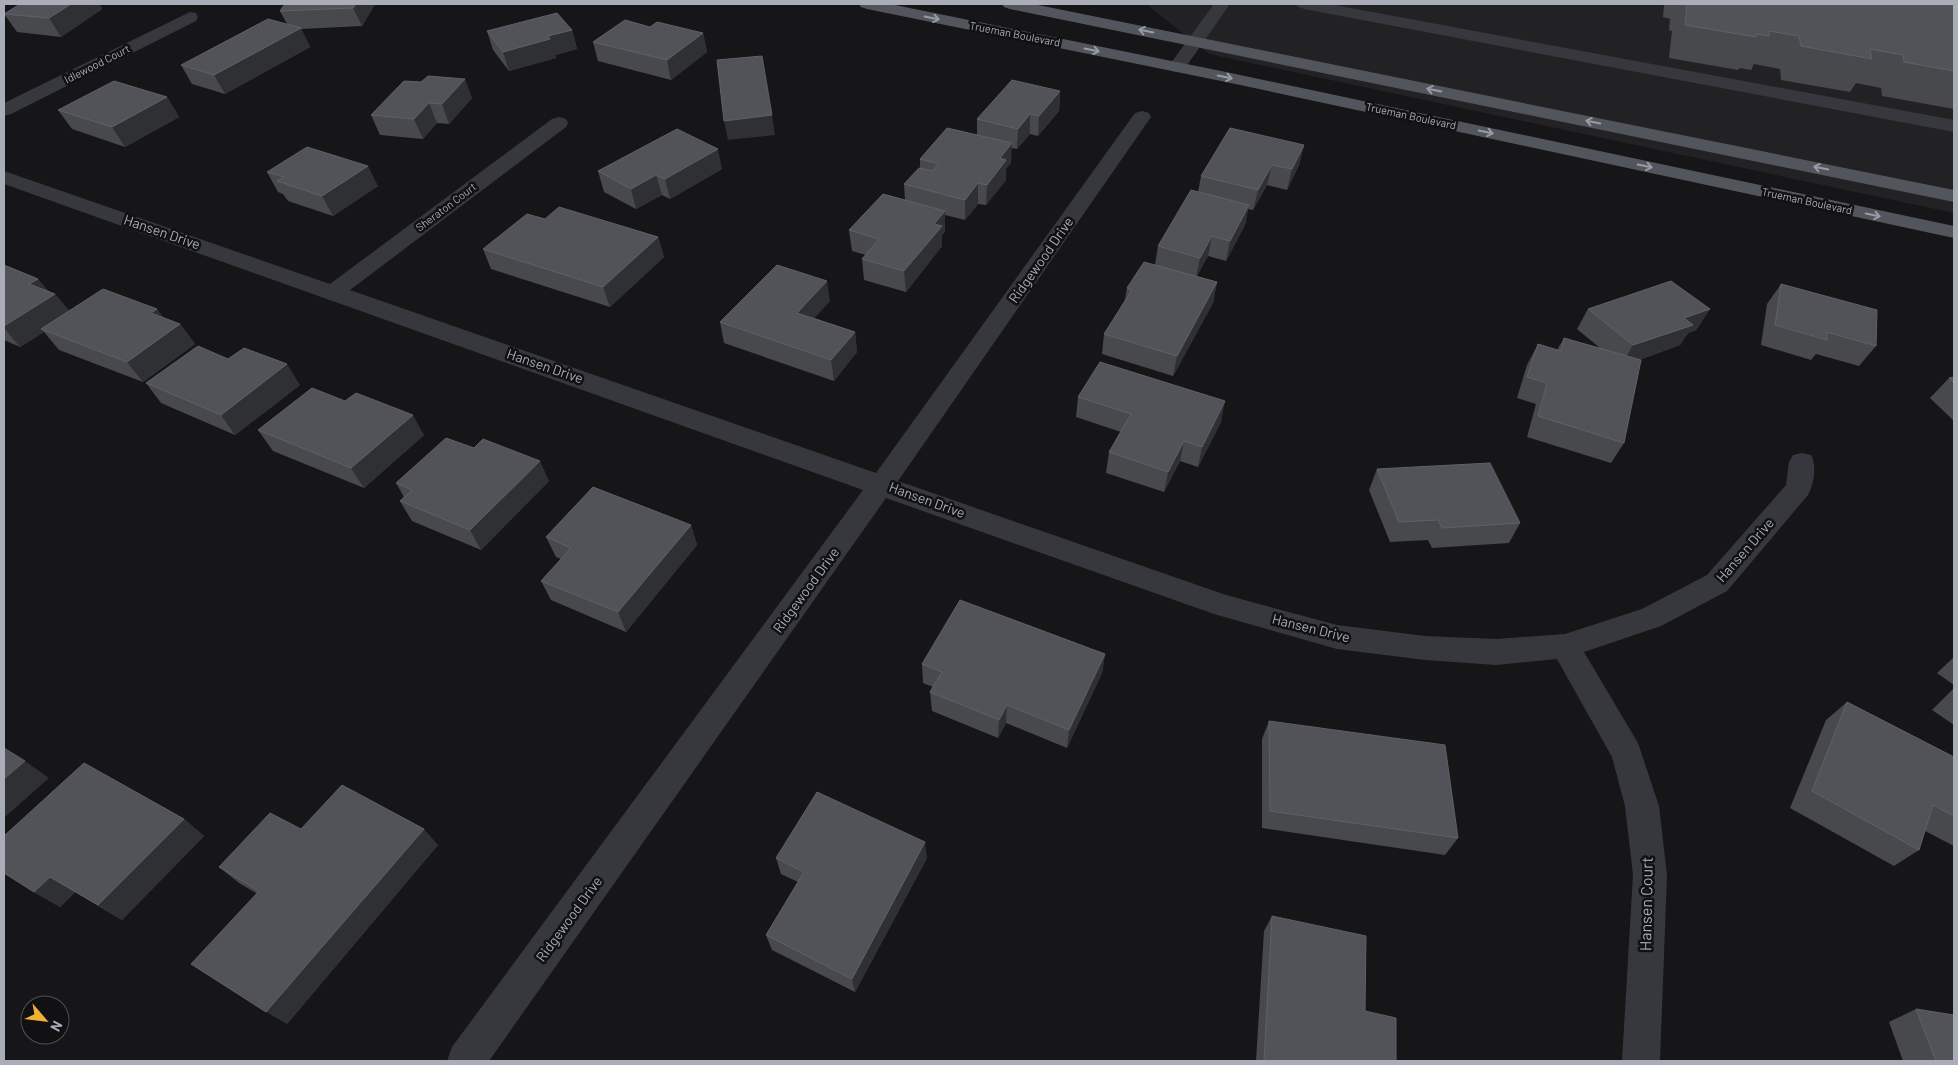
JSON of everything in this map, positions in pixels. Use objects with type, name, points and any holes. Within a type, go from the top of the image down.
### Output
[{"type":"main road","name":"Trueman Boulevard","points":[[868,4],[1177,67],[1954,232]]},
{"type":"main road","points":[[1010,4],[1954,196]]},
{"type":"street","points":[[1177,67],[1222,4]]},
{"type":"street","points":[[1304,4],[1954,126]]},
{"type":"street","name":"Idlewood Court","points":[[4,110],[190,17]]},
{"type":"street","name":"Ridgewood Drive","points":[[466,1061],[882,484],[1142,117]]},
{"type":"street","name":"Sheraton Court","points":[[333,292],[559,123]]},
{"type":"street","name":"Hansen Drive","points":[[4,177],[882,484],[1224,606],[1337,637],[1425,648],[1496,652],[1565,646],[1651,618],[1717,583],[1799,488],[1802,462]]},
{"type":"street","name":"Hansen Court","points":[[1565,646],[1626,753],[1642,806],[1650,876],[1642,1061]]},
{"type":"shaded area","points":[[1146,4],[1954,4],[1954,213],[1209,54]]},
{"type":"building","points":[[20,4],[71,4],[49,18],[4,14]]},
{"type":"building","points":[[285,4],[356,4],[353,8],[280,11]]},
{"type":"building","points":[[1687,4],[1954,4],[1954,71],[1904,62],[1903,55],[1870,49],[1872,59],[1801,46],[1799,36],[1769,31],[1769,36],[1756,34],[1756,37],[1685,25]]},
{"type":"building","points":[[557,13],[572,30],[548,36],[550,39],[503,52],[487,31]]},
{"type":"building","points":[[268,19],[301,28],[214,75],[181,65]]},
{"type":"building","points":[[625,20],[650,27],[657,22],[703,33],[667,60],[593,42]]},
{"type":"building","points":[[762,56],[772,115],[724,121],[717,60]]},
{"type":"building","points":[[428,76],[465,79],[442,104],[429,103],[414,119],[371,115],[404,81],[421,82]]},
{"type":"building","points":[[1012,80],[1060,91],[1039,116],[1030,114],[1018,129],[977,119]]},
{"type":"building","points":[[114,81],[167,97],[112,127],[58,110]]},
{"type":"building","points":[[947,128],[1012,143],[1000,158],[1006,160],[987,185],[978,183],[965,200],[904,184],[919,168],[932,171],[939,164],[920,159]]},
{"type":"building","points":[[1230,128],[1304,145],[1292,169],[1272,165],[1258,190],[1201,176]]},
{"type":"building","points":[[677,129],[718,149],[665,179],[656,175],[631,189],[598,171]]},
{"type":"building","points":[[307,147],[368,166],[322,196],[277,181],[284,177],[267,172]]},
{"type":"building","points":[[1191,190],[1249,205],[1230,241],[1212,236],[1200,258],[1158,246]]},
{"type":"building","points":[[883,194],[945,211],[934,224],[942,226],[904,271],[862,259],[879,239],[849,230]]},
{"type":"building","points":[[559,207],[658,237],[603,287],[483,249],[527,214],[545,219]]},
{"type":"building","points":[[1144,262],[1217,282],[1177,356],[1104,334],[1132,290],[1127,288]]},
{"type":"building","points":[[4,265],[38,279],[29,284],[55,294],[4,326]]},
{"type":"building","points":[[777,265],[827,281],[797,313],[855,332],[831,360],[720,322]]},
{"type":"building","points":[[1671,281],[1710,309],[1684,318],[1693,325],[1633,345],[1588,309]]},
{"type":"building","points":[[1781,284],[1877,310],[1876,346],[1827,332],[1827,340],[1775,325]]},
{"type":"building","points":[[103,289],[157,309],[151,313],[180,324],[127,362],[41,329]]},
{"type":"building","points":[[1564,338],[1641,360],[1624,443],[1538,416],[1547,383],[1527,377],[1538,344],[1561,351]]},
{"type":"building","points":[[198,346],[228,359],[244,348],[287,364],[221,415],[146,383]]},
{"type":"building","points":[[1100,362],[1225,401],[1202,447],[1184,441],[1168,472],[1109,452],[1131,414],[1078,397]]},
{"type":"building","points":[[312,388],[345,401],[356,393],[413,415],[351,468],[258,430]]},
{"type":"building","points":[[446,438],[474,448],[483,439],[540,461],[470,530],[400,501],[412,490],[396,483]]},
{"type":"building","points":[[1490,463],[1520,523],[1442,528],[1438,520],[1399,522],[1377,469]]},
{"type":"building","points":[[593,487],[691,525],[618,612],[541,581],[571,548],[546,537]]},
{"type":"building","points":[[960,600],[1105,654],[1069,730],[1007,705],[999,720],[930,692],[942,672],[922,664]]},
{"type":"building","points":[[1847,702],[1954,757],[1954,816],[1933,805],[1919,850],[1812,791]]},
{"type":"building","points":[[1269,721],[1445,745],[1458,838],[1270,811]]},
{"type":"building","points":[[4,748],[25,761],[4,779]]},
{"type":"building","points":[[84,763],[184,819],[98,905],[50,877],[34,892],[4,873],[4,836]]},
{"type":"building","points":[[342,785],[424,829],[266,1012],[191,964],[259,891],[219,867],[270,813],[301,829]]},
{"type":"building","points":[[817,792],[925,842],[852,979],[766,935],[804,872],[776,858]]},
{"type":"building","points":[[1272,916],[1366,936],[1365,1011],[1396,1018],[1396,1061],[1264,1061]]},
{"type":"building","points":[[1916,1009],[1954,1015],[1954,1061],[1936,1061]]}]
